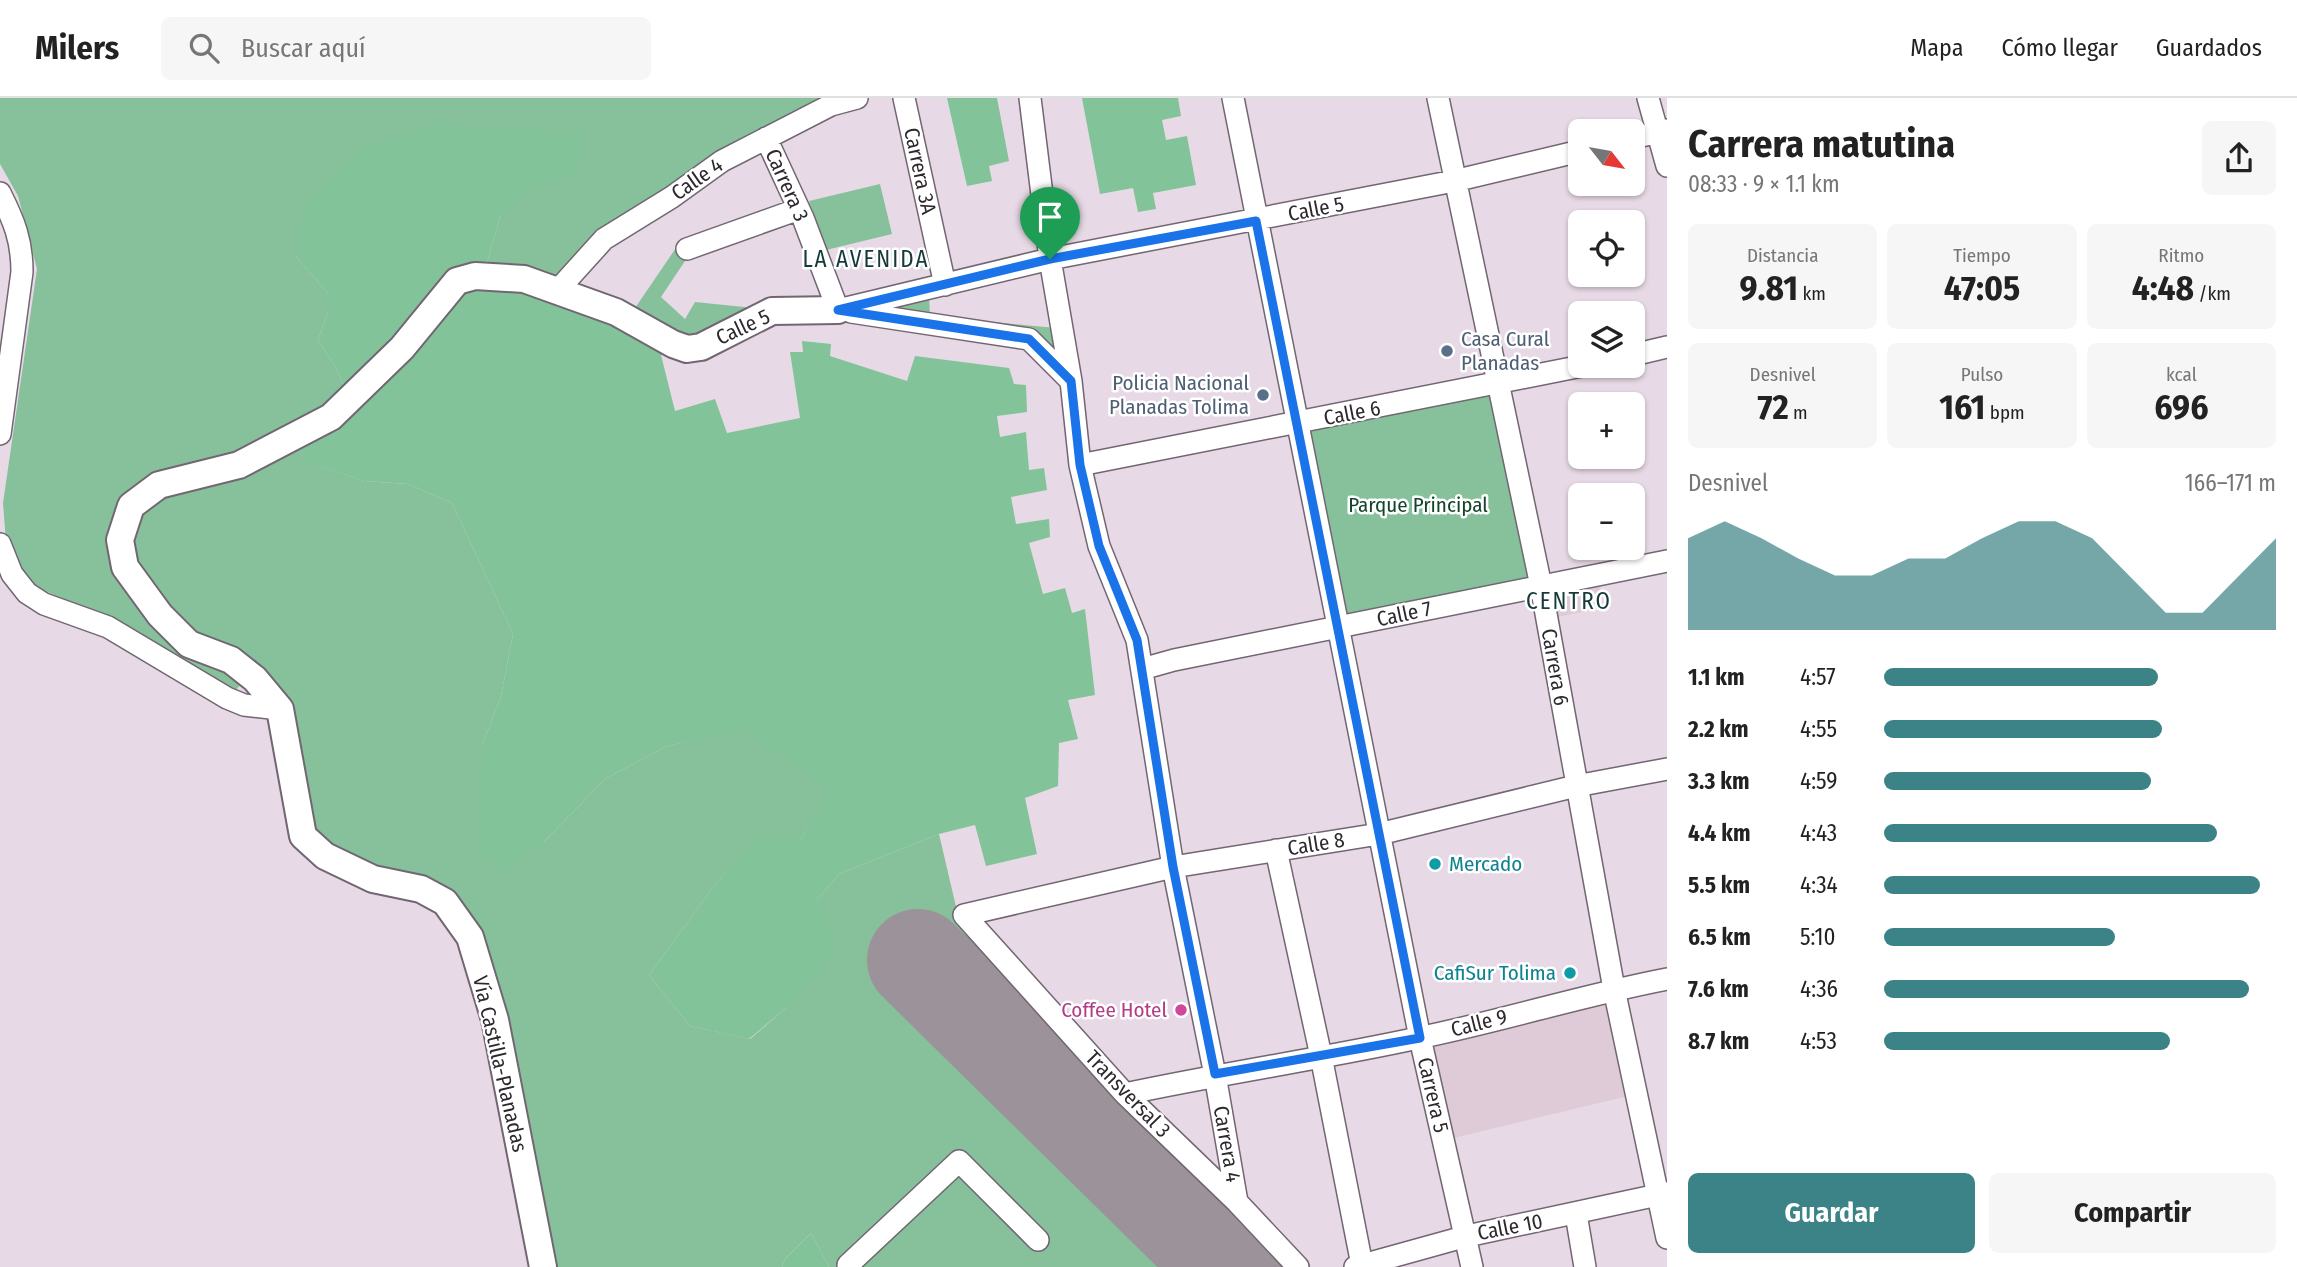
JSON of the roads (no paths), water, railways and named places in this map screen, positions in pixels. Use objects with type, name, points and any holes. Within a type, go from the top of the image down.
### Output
[{"type":"main road","points":[[280,709],[255,679],[232,660],[189,644],[160,615],[125,567],[120,540],[131,506],[159,485],[239,466],[331,417],[402,348],[457,281],[475,276],[524,279],[556,290]]},
{"type":"main road","name":"Calle 5","points":[[556,290],[616,312],[673,344],[687,348],[701,347],[772,311],[838,310]]},
{"type":"main road","name":"Vía Castilla-Planadas","points":[[280,709],[303,836],[325,856],[373,879],[421,889],[445,902],[470,937],[495,1020],[543,1267]]},
{"type":"street","name":"Calle 4","points":[[556,290],[604,239],[672,197],[722,161],[831,105],[857,98]]},
{"type":"street","name":"Carrera 3A","points":[[904,98],[945,285]]},
{"type":"street","name":"Carrera 4","points":[[1030,98],[1050,259],[1071,381],[1080,465],[1099,546],[1137,640],[1173,867],[1215,1074],[1237,1202]]},
{"type":"street","name":"Carrera 5","points":[[1233,98],[1420,1038],[1472,1267]]},
{"type":"street","name":"Carrera 6","points":[[1438,98],[1541,586],[1614,989],[1663,1194],[1667,1238]]},
{"type":"street","points":[[1648,98],[1662,131],[1667,166]]},
{"type":"street","name":"Carrera 3","points":[[766,138],[799,209],[838,310]]},
{"type":"street","name":"Calle 5","points":[[838,310],[1050,259],[1454,181],[1568,154]]},
{"type":"street","points":[[0,193],[14,220],[22,272],[0,435]]},
{"type":"street","points":[[687,249],[799,209]]},
{"type":"street","points":[[838,310],[1029,339],[1071,381]]},
{"type":"street","points":[[1645,352],[1667,347]]},
{"type":"street","name":"Calle 6","points":[[1080,465],[1568,369]]},
{"type":"street","points":[[0,544],[6,575],[44,604],[107,627],[227,698],[244,705],[280,709]]},
{"type":"street","name":"Calle 7","points":[[1142,669],[1174,660],[1667,561]]},
{"type":"street","points":[[1137,640],[1174,660]]},
{"type":"street","name":"Calle 8","points":[[964,915],[1173,867],[1379,834],[1576,786],[1667,769]]},
{"type":"street","points":[[1276,850],[1321,1056],[1359,1266]]},
{"type":"street","name":"Transversal 3","points":[[964,915],[1125,1094],[1237,1202],[1298,1267]]},
{"type":"street","name":"Calle 9","points":[[1125,1094],[1215,1074],[1420,1038],[1614,989],[1667,979]]},
{"type":"street","points":[[849,1266],[959,1161],[1038,1240]]},
{"type":"street","name":"Calle 10","points":[[1359,1266],[1467,1236],[1663,1194]]},
{"type":"street","points":[[1576,1214],[1585,1267]]},
{"type":"place","name":"Casa Cural Planadas","points":[[1447,351]]},
{"type":"place","name":"Policia Nacional Planadas Tolima","points":[[1263,395]]},
{"type":"place","name":"Mercado","points":[[1435,864]]},
{"type":"place","name":"CafiSur Tolima","points":[[1570,973]]},
{"type":"place","name":"Coffee Hotel","points":[[1181,1010]]},
{"type":"district","name":"LA AVENIDA","points":[[866,259]]},
{"type":"district","name":"CENTRO","points":[[1569,601]]},
{"type":"park label","name":"Parque Principal","points":[[1418,505]]}]
